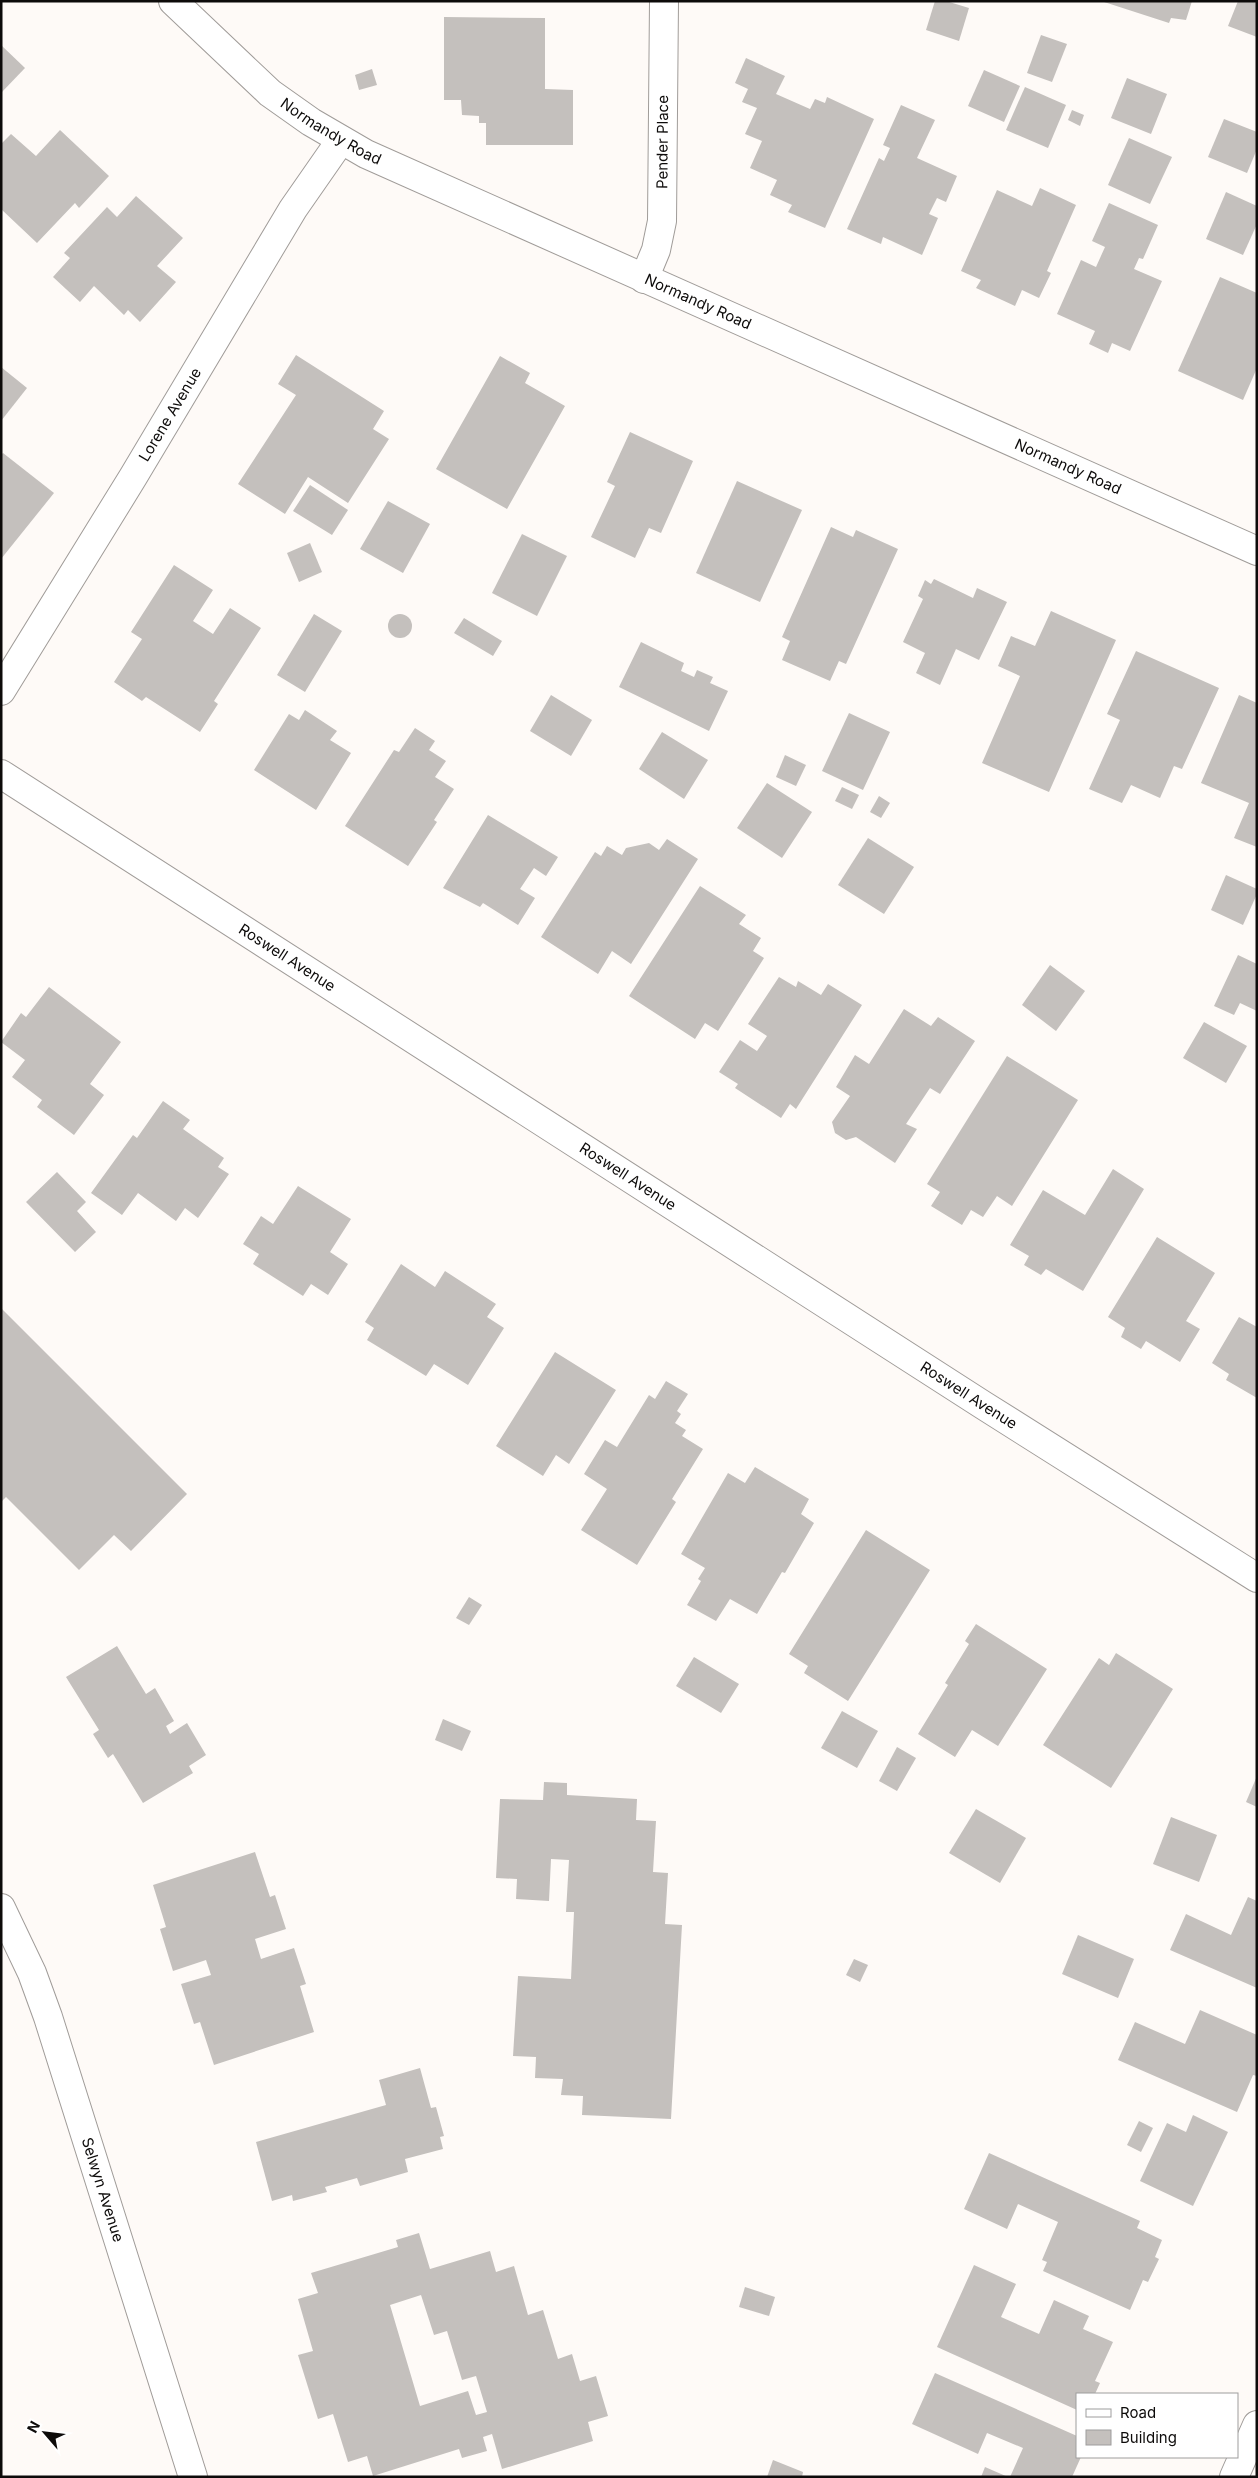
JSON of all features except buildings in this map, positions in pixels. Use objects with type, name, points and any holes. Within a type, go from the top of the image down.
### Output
[{"type":"street","name":"Normandy Road","points":[[173,1],[270,93],[341,140],[391,167],[1257,551]]},
{"type":"street","name":"Pender Place","points":[[644,279],[656,250],[662,221],[664,1]]},
{"type":"street","name":"Lorene Avenue","points":[[1,691],[161,430],[293,208],[341,140]]},
{"type":"street","name":"Roswell Avenue","points":[[1,774],[983,1405],[1257,1578]]},
{"type":"street","name":"Selwyn Avenue","points":[[1,1908],[8,1936],[48,2017],[193,2477]]},
{"type":"street","points":[[1234,2477],[1257,2425]]}]
